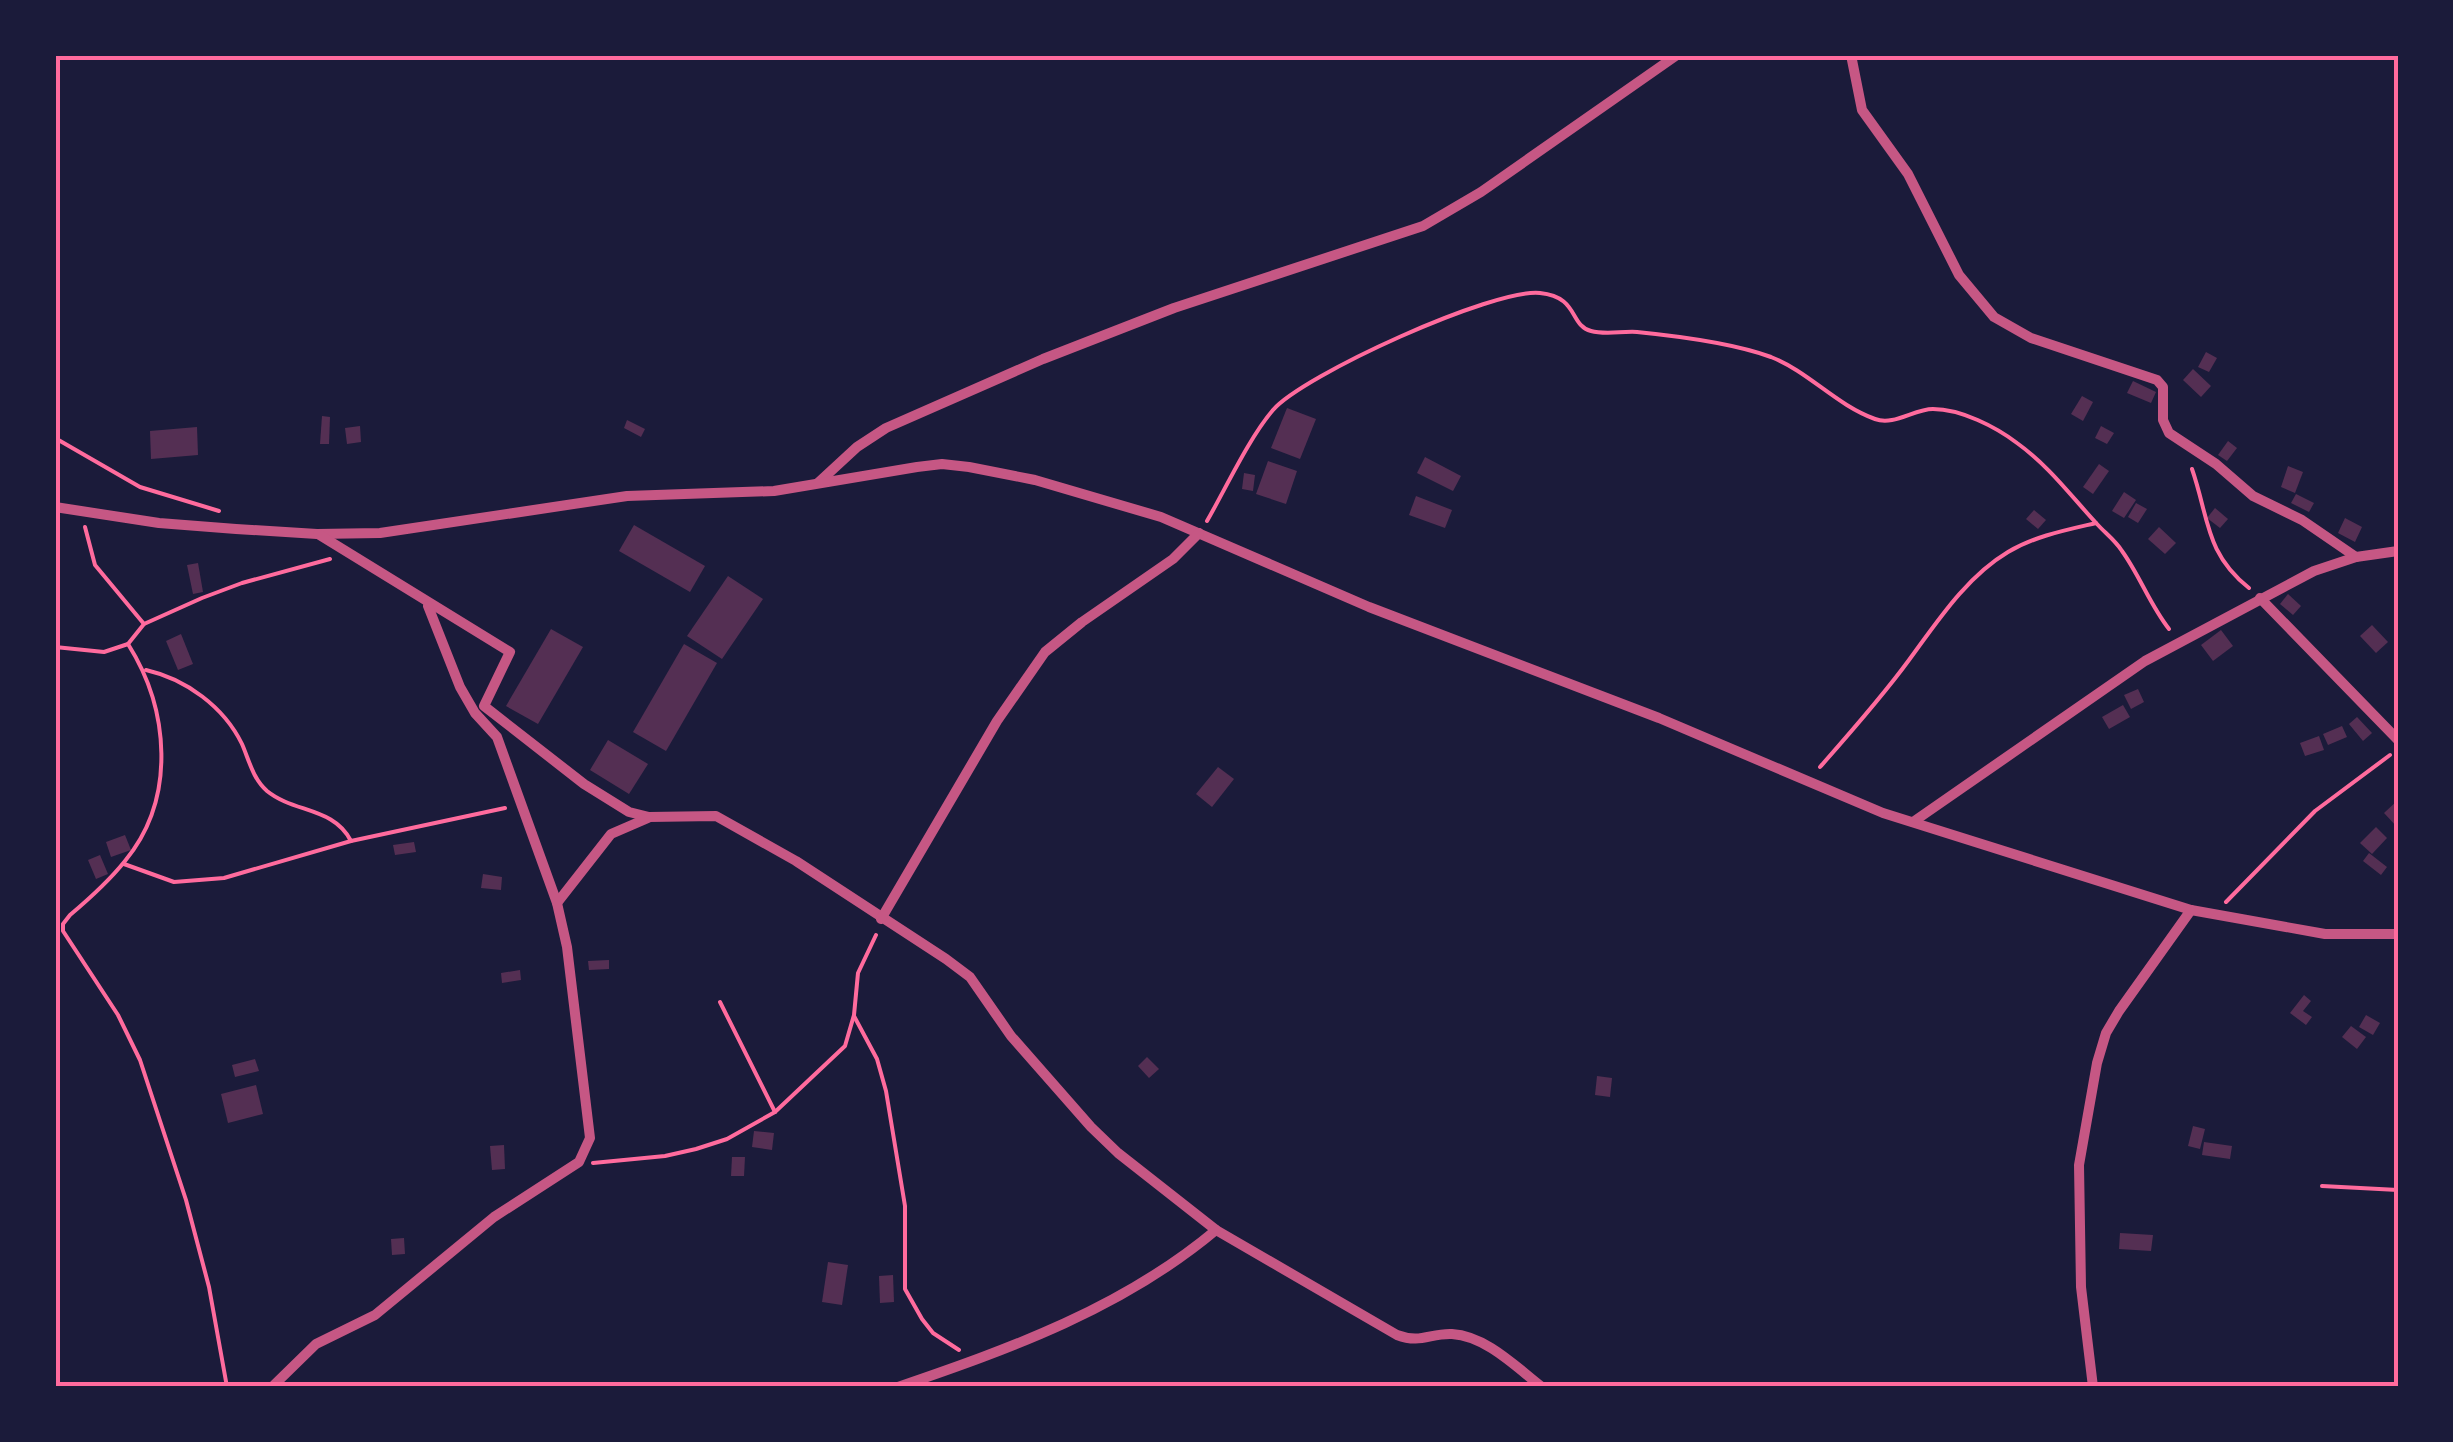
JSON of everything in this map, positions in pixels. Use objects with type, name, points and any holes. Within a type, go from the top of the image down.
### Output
[{"type":"street","points":[[815,486],[856,448],[886,428],[1042,358],[1174,308],[1423,226],[1482,192],[1678,55]]},
{"type":"street","points":[[1851,55],[1862,110],[1908,174],[1959,275],[1994,317],[2031,338],[2157,380],[2163,386],[2164,425],[2168,433],[2226,472],[2253,496],[2302,520],[2356,557]]},
{"type":"street","points":[[55,508],[236,529],[380,533],[627,496],[815,486],[917,466],[956,466],[1035,480],[1199,533],[1369,607],[1659,718],[1846,800],[2192,910],[2325,934],[2398,934]]},
{"type":"street","points":[[881,919],[997,721],[1046,652],[1173,558],[1199,533]]},
{"type":"street","points":[[317,534],[510,652],[484,706],[584,784],[629,812],[649,818],[716,816],[796,861],[970,977],[1011,1036],[1091,1127],[1216,1230],[1397,1335],[1427,1340],[1447,1334],[1482,1342],[1542,1387]]},
{"type":"street","points":[[1914,822],[2108,685],[2260,598],[2314,571],[2356,557],[2398,550]]},
{"type":"street","points":[[2260,598],[2398,740]]},
{"type":"street","points":[[272,1387],[316,1344],[384,1308],[494,1217],[578,1162],[590,1138],[567,947],[557,902],[496,737],[474,713],[460,687],[427,603]]},
{"type":"street","points":[[557,902],[611,834],[649,818]]},
{"type":"street","points":[[2092,1387],[2081,1287],[2079,1176],[2097,1063],[2106,1033],[2119,1011],[2192,910]]},
{"type":"street","points":[[898,1387],[1064,1324],[1146,1283],[1216,1230]]},
{"type":"path","points":[[1199,533],[1260,428],[1289,394],[1465,310],[1533,292],[1567,302],[1590,331],[1670,337],[1768,356],[1879,421],[1934,410],[1981,423],[2015,441],[2066,486],[2116,542],[2146,597],[2180,644]]},
{"type":"path","points":[[55,438],[140,486],[211,506],[236,529]]},
{"type":"path","points":[[2179,438],[2216,553],[2234,576],[2260,598]]},
{"type":"path","points":[[82,511],[95,565],[144,624]]},
{"type":"path","points":[[1806,782],[1906,664],[1942,613],[1989,566],[2037,538],[2096,523]]},
{"type":"path","points":[[55,647],[104,652],[128,644],[144,624],[242,583],[349,554]]},
{"type":"path","points":[[128,644],[154,693],[160,725],[159,785],[147,826],[124,864],[63,924],[118,1014],[140,1060],[186,1200],[209,1287],[227,1387]]},
{"type":"path","points":[[144,670],[171,677],[210,702],[236,732],[258,782],[268,792],[334,820],[351,842]]},
{"type":"path","points":[[2214,914],[2315,811],[2398,750]]},
{"type":"path","points":[[124,864],[174,882],[196,882],[265,869],[351,842],[519,805]]},
{"type":"path","points":[[578,1162],[625,1161],[696,1148],[739,1134],[775,1112],[845,1046],[854,1015],[858,973],[881,919]]},
{"type":"path","points":[[55,930],[64,931]]},
{"type":"path","points":[[720,1002],[775,1112]]},
{"type":"path","points":[[854,1015],[877,1059],[886,1091],[905,1206],[905,1290],[933,1333],[976,1359]]},
{"type":"path","points":[[2322,1186],[2398,1190]]},
{"type":"building","points":[[2206,352],[2217,358],[2209,372],[2198,367]]},
{"type":"building","points":[[2193,369],[2211,386],[2201,397],[2183,380]]},
{"type":"building","points":[[2133,381],[2156,392],[2151,403],[2127,393]]},
{"type":"building","points":[[2082,396],[2093,402],[2083,421],[2071,414]]},
{"type":"building","points":[[1287,408],[1316,419],[1300,459],[1271,448]]},
{"type":"building","points":[[322,416],[330,417],[329,444],[320,444]]},
{"type":"building","points":[[627,420],[645,429],[641,437],[624,428]]},
{"type":"building","points":[[360,426],[361,442],[347,444],[345,428]]},
{"type":"building","points":[[2101,426],[2114,433],[2107,444],[2095,438]]},
{"type":"building","points":[[197,427],[198,455],[151,459],[150,431]]},
{"type":"building","points":[[2228,441],[2237,448],[2227,461],[2218,455]]},
{"type":"building","points":[[1425,457],[1461,476],[1453,491],[1417,473]]},
{"type":"building","points":[[1268,461],[1297,471],[1286,504],[1256,494]]},
{"type":"building","points":[[2099,464],[2109,471],[2093,494],[2083,487]]},
{"type":"building","points":[[2288,466],[2303,472],[2295,493],[2281,487]]},
{"type":"building","points":[[1244,473],[1255,475],[1253,491],[1242,489]]},
{"type":"building","points":[[2124,492],[2136,500],[2124,518],[2112,511]]},
{"type":"building","points":[[2296,494],[2314,503],[2309,512],[2291,503]]},
{"type":"building","points":[[1416,496],[1452,510],[1445,528],[1409,515]]},
{"type":"building","points":[[2136,503],[2147,509],[2138,523],[2128,517]]},
{"type":"building","points":[[2215,508],[2228,519],[2220,528],[2207,518]]},
{"type":"building","points":[[2034,510],[2046,520],[2038,529],[2026,519]]},
{"type":"building","points":[[2345,518],[2362,527],[2355,542],[2338,533]]},
{"type":"building","points":[[634,525],[705,566],[690,592],[619,551]]},
{"type":"building","points":[[2159,527],[2176,543],[2165,554],[2148,539]]},
{"type":"building","points":[[198,563],[203,592],[193,594],[187,565]]},
{"type":"building","points":[[728,576],[763,599],[722,659],[687,636]]},
{"type":"building","points":[[2288,594],[2301,606],[2293,615],[2280,604]]},
{"type":"building","points":[[2372,625],[2388,642],[2376,653],[2360,636]]},
{"type":"building","points":[[551,629],[583,647],[538,724],[506,706]]},
{"type":"building","points":[[2221,630],[2233,646],[2213,661],[2201,645]]},
{"type":"building","points":[[181,634],[193,664],[178,670],[166,641]]},
{"type":"building","points":[[684,644],[717,663],[666,751],[633,732]]},
{"type":"building","points":[[2138,689],[2144,702],[2131,709],[2124,695]]},
{"type":"building","points":[[2123,705],[2130,717],[2109,729],[2102,717]]},
{"type":"building","points":[[2357,717],[2372,733],[2363,741],[2349,724]]},
{"type":"building","points":[[2342,726],[2347,737],[2328,745],[2323,734]]},
{"type":"building","points":[[2319,736],[2324,750],[2305,756],[2300,743]]},
{"type":"building","points":[[608,740],[648,764],[629,794],[590,770]]},
{"type":"building","points":[[1218,767],[1234,779],[1212,807],[1196,794]]},
{"type":"building","points":[[2398,800],[2398,828],[2384,813]]},
{"type":"building","points":[[2376,827],[2387,838],[2372,854],[2360,843]]},
{"type":"building","points":[[125,835],[131,850],[111,857],[106,842]]},
{"type":"building","points":[[414,842],[416,852],[395,855],[393,845]]},
{"type":"building","points":[[2369,853],[2387,867],[2381,875],[2363,861]]},
{"type":"building","points":[[100,855],[108,874],[96,879],[88,860]]},
{"type":"building","points":[[483,874],[502,877],[501,890],[481,888]]},
{"type":"building","points":[[609,960],[609,969],[589,970],[588,961]]},
{"type":"building","points":[[520,970],[521,980],[502,983],[501,973]]},
{"type":"building","points":[[2304,995],[2311,1001],[2303,1011],[2312,1017],[2306,1025],[2290,1013]]},
{"type":"building","points":[[2366,1015],[2380,1023],[2373,1035],[2359,1027]]},
{"type":"building","points":[[2351,1026],[2366,1037],[2357,1049],[2342,1037]]},
{"type":"building","points":[[1147,1057],[1159,1069],[1149,1078],[1138,1066]]},
{"type":"building","points":[[255,1059],[259,1071],[235,1077],[232,1065]]},
{"type":"building","points":[[1597,1076],[1612,1078],[1610,1097],[1595,1095]]},
{"type":"building","points":[[256,1085],[263,1114],[228,1123],[221,1094]]},
{"type":"building","points":[[2193,1126],[2205,1129],[2200,1149],[2188,1146]]},
{"type":"building","points":[[754,1131],[774,1133],[772,1150],[752,1147]]},
{"type":"building","points":[[2204,1142],[2232,1146],[2230,1159],[2202,1155]]},
{"type":"building","points":[[504,1145],[505,1169],[492,1170],[490,1146]]},
{"type":"building","points":[[732,1157],[745,1157],[744,1176],[731,1176]]},
{"type":"building","points":[[2120,1233],[2153,1235],[2151,1251],[2119,1249]]},
{"type":"building","points":[[404,1238],[405,1254],[392,1255],[391,1239]]},
{"type":"building","points":[[828,1262],[848,1265],[842,1305],[822,1302]]},
{"type":"building","points":[[893,1275],[894,1302],[880,1303],[879,1276]]}]
